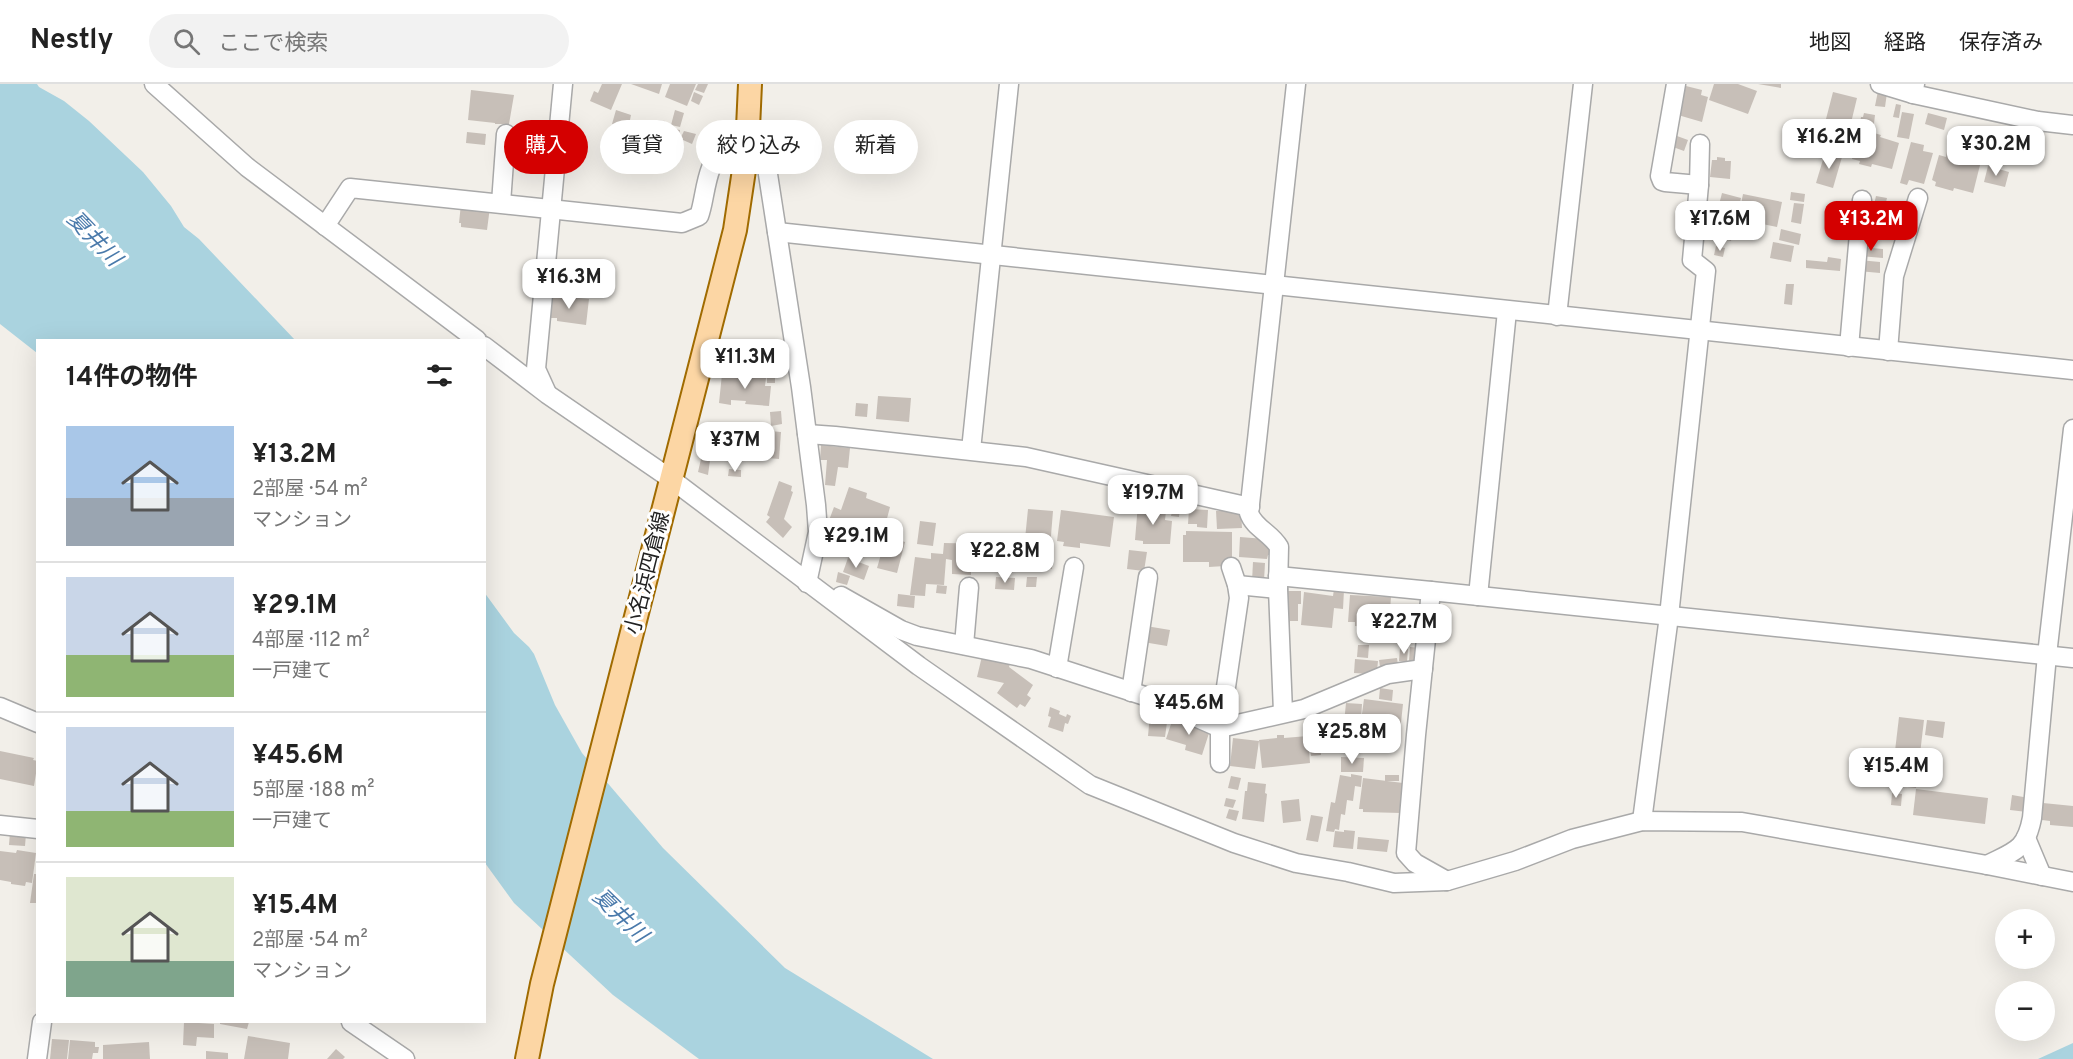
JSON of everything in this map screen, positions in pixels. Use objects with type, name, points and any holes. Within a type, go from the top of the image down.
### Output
[{"type":"main road","name":"小名浜四倉線","points":[[748,118],[750,84]]},
{"type":"main road","name":"小名浜四倉線","points":[[527,1059],[542,984],[735,230],[743,174]]},
{"type":"street","points":[[154,84],[247,167],[476,339]]},
{"type":"street","points":[[547,394],[536,369],[563,84]]},
{"type":"street","points":[[971,450],[1009,84]]},
{"type":"street","points":[[1283,712],[1278,582],[1279,547],[1276,541],[1252,521],[1250,507],[1296,84]]},
{"type":"street","points":[[1557,316],[1582,84]]},
{"type":"street","points":[[1676,84],[1660,176],[1665,182],[1699,185]]},
{"type":"street","points":[[1880,84],[1914,89],[2038,121],[2073,125]]},
{"type":"street","points":[[748,118],[765,155],[807,434],[818,532],[813,587]]},
{"type":"street","points":[[1642,821],[1669,616],[1706,271],[1692,260],[1699,185],[1700,144]]},
{"type":"street","points":[[501,203],[504,162]]},
{"type":"street","points":[[325,226],[350,188],[682,223],[699,216],[703,208],[709,174]]},
{"type":"street","points":[[1888,351],[1894,276],[1918,198]]},
{"type":"street","points":[[1849,347],[1862,200]]},
{"type":"street","points":[[777,232],[2073,370]]},
{"type":"street","points":[[1478,596],[1507,311]]},
{"type":"street","points":[[486,348],[669,486],[813,587],[928,673],[1090,785],[1234,843],[1296,863],[1394,883],[1447,881],[1515,861],[1572,839],[1642,821],[1742,822],[2073,882]]},
{"type":"street","points":[[1987,865],[2022,846],[2032,818],[2047,655],[2073,429]]},
{"type":"street","points":[[807,434],[1026,457],[1250,507]]},
{"type":"street","points":[[1057,668],[1074,567]]},
{"type":"street","points":[[1220,763],[1220,728],[1239,598],[1231,567]]},
{"type":"street","points":[[1131,692],[1148,577]]},
{"type":"street","points":[[1237,585],[1278,582],[1431,591],[2073,658]]},
{"type":"street","points":[[813,587],[832,591],[901,630],[917,636],[1031,659],[1154,699],[1220,728],[1304,709],[1388,674],[1423,669]]},
{"type":"street","points":[[964,645],[969,587]]},
{"type":"street","points":[[1431,591],[1406,853],[1415,862],[1447,881]]},
{"type":"street","points":[[0,707],[36,722]]},
{"type":"street","points":[[0,825],[36,829]]},
{"type":"street","points":[[2026,838],[2042,876]]},
{"type":"street","points":[[37,1059],[42,1023]]},
{"type":"street","points":[[352,1023],[405,1059]]},
{"type":"water","name":"夏井川","points":[[0,84],[37,84],[64,101],[89,121],[143,172],[171,206],[184,227],[199,239],[294,339],[36,339],[36,352],[0,324]]},
{"type":"water","name":"夏井川","points":[[486,595],[514,633],[534,654],[555,705],[582,753],[663,848],[785,968],[933,1059],[699,1059],[613,995],[514,903],[486,864]]},
{"type":"water","points":[[2073,1043],[2073,1059],[2038,1059]]},
{"type":"building","points":[[602,84],[622,84],[611,110],[590,101],[594,91],[598,93]]},
{"type":"building","points":[[631,84],[662,84],[659,94]]},
{"type":"building","points":[[670,84],[696,84],[687,106],[665,97]]},
{"type":"building","points":[[698,84],[708,84],[704,93],[695,90]]},
{"type":"building","points":[[1714,84],[1738,84],[1757,91],[1748,114],[1709,100]]},
{"type":"building","points":[[1758,84],[1781,84],[1781,88]]},
{"type":"building","points":[[1686,86],[1702,90],[1701,95],[1708,97],[1702,122],[1678,115]]},
{"type":"building","points":[[471,90],[514,95],[510,120],[504,120],[504,124],[468,120]]},
{"type":"building","points":[[1878,91],[1887,93],[1885,107],[1875,106]]},
{"type":"building","points":[[694,92],[703,96],[699,105],[691,101]]},
{"type":"building","points":[[1833,92],[1857,98],[1844,152],[1841,154],[1826,151],[1827,148],[1819,146]]},
{"type":"building","points":[[1896,104],[1901,105],[1899,118],[1893,117]]},
{"type":"building","points":[[616,110],[631,115],[630,120],[613,120]]},
{"type":"building","points":[[675,110],[684,113],[682,120],[672,120]]},
{"type":"building","points":[[1902,112],[1914,114],[1909,139],[1897,137]]},
{"type":"building","points":[[1864,113],[1875,115],[1873,132],[1859,129]]},
{"type":"building","points":[[1928,113],[1947,118],[1944,130],[1925,124]]},
{"type":"building","points":[[684,131],[696,134],[692,144],[684,140]]},
{"type":"building","points":[[467,132],[486,134],[485,145],[466,143]]},
{"type":"building","points":[[1858,132],[1874,136],[1874,133],[1899,143],[1892,169],[1872,164],[1871,167],[1859,164],[1860,161],[1852,159]]},
{"type":"building","points":[[2026,132],[2033,133],[2030,153],[2023,152]]},
{"type":"building","points":[[1677,136],[1688,140],[1684,151],[1673,147]]},
{"type":"building","points":[[1911,142],[1924,145],[1923,151],[1933,153],[1924,184],[1909,180],[1907,185],[1900,183]]},
{"type":"building","points":[[1947,151],[1971,157],[1970,162],[1980,165],[1973,193],[1935,186],[1936,182],[1932,180],[1939,155],[1946,157]]},
{"type":"building","points":[[1825,153],[1842,157],[1833,188],[1816,183]]},
{"type":"building","points":[[1717,157],[1731,161],[1730,179],[1710,177],[1712,160],[1717,160]]},
{"type":"building","points":[[1988,166],[2009,172],[2005,187],[1984,182]]},
{"type":"building","points":[[1791,192],[1805,194],[1804,202],[1790,200]]},
{"type":"building","points":[[1722,193],[1741,198],[1731,241],[1711,236]]},
{"type":"building","points":[[1743,194],[1782,202],[1777,227],[1738,219]]},
{"type":"building","points":[[1876,196],[1887,198],[1884,211],[1873,209]]},
{"type":"building","points":[[1794,203],[1804,204],[1801,224],[1791,222]]},
{"type":"building","points":[[461,204],[490,207],[487,230],[461,227],[459,223]]},
{"type":"building","points":[[1781,229],[1801,234],[1799,245],[1779,240]]},
{"type":"building","points":[[1773,242],[1794,246],[1791,262],[1770,258]]},
{"type":"building","points":[[1716,246],[1725,248],[1723,257],[1714,255]]},
{"type":"building","points":[[1860,247],[1883,249],[1883,258],[1860,256]]},
{"type":"building","points":[[1828,257],[1841,259],[1840,271],[1806,268],[1806,260],[1827,262]]},
{"type":"building","points":[[1859,260],[1880,262],[1880,273],[1858,271]]},
{"type":"building","points":[[1786,284],[1794,284],[1792,305],[1784,304]]},
{"type":"building","points":[[552,295],[589,299],[586,325],[549,318]]},
{"type":"building","points":[[767,373],[775,373],[775,383],[767,383]]},
{"type":"building","points":[[722,374],[766,378],[765,386],[771,386],[769,406],[731,400],[731,405],[719,403]]},
{"type":"building","points":[[878,396],[911,398],[909,422],[876,419]]},
{"type":"building","points":[[856,403],[868,404],[867,417],[855,416]]},
{"type":"building","points":[[781,411],[782,424],[771,426],[770,412]]},
{"type":"building","points":[[718,424],[737,427],[734,452],[725,451],[724,459],[714,458]]},
{"type":"building","points":[[738,428],[781,432],[779,459],[736,455]]},
{"type":"building","points":[[821,445],[850,448],[848,468],[838,467],[835,486],[825,485],[827,460],[820,460]]},
{"type":"building","points":[[701,459],[710,460],[708,475],[698,472]]},
{"type":"building","points":[[729,469],[741,470],[741,477],[728,476]]},
{"type":"building","points":[[779,481],[792,486],[791,491],[793,492],[784,519],[792,527],[783,538],[766,522],[770,517],[767,515]]},
{"type":"building","points":[[849,487],[867,493],[866,498],[890,507],[883,534],[860,526],[859,529],[848,525],[849,521],[841,518],[838,526],[828,523],[834,507],[841,510]]},
{"type":"building","points":[[1158,495],[1181,499],[1179,517],[1171,516],[1173,508],[1156,505]]},
{"type":"building","points":[[1138,504],[1153,505],[1152,510],[1166,511],[1165,520],[1172,521],[1170,544],[1143,544],[1143,541],[1135,540]]},
{"type":"building","points":[[1028,509],[1053,511],[1050,548],[1053,548],[1052,569],[1042,568],[1042,571],[1022,569]]},
{"type":"building","points":[[1189,509],[1208,510],[1207,528],[1197,527],[1197,524],[1188,524]]},
{"type":"building","points":[[1061,510],[1114,517],[1110,547],[1080,543],[1080,548],[1063,546],[1064,542],[1057,541]]},
{"type":"building","points":[[1241,510],[1242,528],[1217,529],[1216,511]]},
{"type":"building","points":[[920,521],[936,523],[933,546],[917,544]]},
{"type":"building","points":[[1186,531],[1232,532],[1232,563],[1209,567],[1209,562],[1183,562],[1183,535],[1186,535]]},
{"type":"building","points":[[889,537],[905,542],[897,573],[877,568],[884,544],[886,545]]},
{"type":"building","points":[[1240,537],[1265,539],[1274,555],[1268,555],[1267,559],[1239,557]]},
{"type":"building","points":[[944,543],[994,544],[994,570],[971,569],[971,575],[952,574],[952,560],[946,559],[944,585],[926,584],[925,596],[910,595],[915,557],[931,559],[931,553],[943,554]]},
{"type":"building","points":[[1129,550],[1147,552],[1144,571],[1127,569]]},
{"type":"building","points":[[848,558],[869,566],[864,580],[843,572]]},
{"type":"building","points":[[1253,562],[1265,563],[1264,581],[1252,581]]},
{"type":"building","points":[[838,572],[850,576],[847,585],[836,582]]},
{"type":"building","points":[[996,577],[1015,578],[1014,590],[995,589]]},
{"type":"building","points":[[1027,577],[1037,577],[1036,587],[1026,587]]},
{"type":"building","points":[[937,585],[947,586],[946,594],[936,593]]},
{"type":"building","points":[[1334,589],[1344,590],[1343,609],[1334,608],[1332,628],[1301,625],[1304,592],[1333,596]]},
{"type":"building","points":[[1283,591],[1301,591],[1298,621],[1290,621],[1290,628],[1283,628]]},
{"type":"building","points":[[898,594],[915,596],[914,608],[897,606]]},
{"type":"building","points":[[1350,595],[1391,597],[1389,624],[1370,623],[1369,627],[1355,626],[1355,622],[1348,622]]},
{"type":"building","points":[[1146,626],[1170,630],[1167,646],[1143,642]]},
{"type":"building","points":[[1358,645],[1369,645],[1368,658],[1357,657]]},
{"type":"building","points":[[1410,647],[1420,648],[1419,662],[1409,661]]},
{"type":"building","points":[[1400,648],[1408,649],[1407,662],[1399,661]]},
{"type":"building","points":[[983,652],[1011,659],[1009,667],[1033,685],[1027,695],[1031,698],[1025,707],[1020,704],[1017,708],[997,693],[1004,683],[977,677]]},
{"type":"building","points":[[1397,658],[1398,665],[1380,667],[1379,660]]},
{"type":"building","points":[[1355,659],[1378,661],[1377,671],[1369,674],[1354,673]]},
{"type":"building","points":[[1380,688],[1393,690],[1392,701],[1379,699]]},
{"type":"building","points":[[1364,699],[1403,704],[1400,732],[1379,729],[1379,732],[1364,730],[1365,726],[1359,724],[1358,734],[1343,733],[1346,703],[1362,704],[1361,721]]},
{"type":"building","points":[[1050,707],[1060,711],[1059,714],[1066,717],[1067,714],[1071,716],[1068,724],[1065,723],[1063,732],[1048,727],[1051,717],[1048,716]]},
{"type":"building","points":[[1150,714],[1168,715],[1165,737],[1148,736]]},
{"type":"building","points":[[1899,717],[1924,720],[1916,788],[1891,785]]},
{"type":"building","points":[[1173,718],[1210,730],[1202,755],[1185,750],[1186,745],[1166,739]]},
{"type":"building","points":[[1927,720],[1945,722],[1943,738],[1925,735]]},
{"type":"building","points":[[1342,734],[1352,735],[1351,741],[1342,741]]},
{"type":"building","points":[[1277,735],[1284,735],[1284,738],[1308,736],[1310,763],[1262,768],[1259,740],[1277,738]]},
{"type":"building","points":[[1233,738],[1259,741],[1255,769],[1230,766]]},
{"type":"building","points":[[1309,743],[1320,743],[1321,755],[1311,756]]},
{"type":"building","points":[[0,751],[34,758],[33,760],[36,761],[34,786],[0,779]]},
{"type":"building","points":[[1341,757],[1364,758],[1363,772],[1341,772]]},
{"type":"building","points":[[1351,774],[1362,776],[1361,787],[1355,786],[1353,801],[1347,800],[1345,815],[1341,814],[1339,830],[1326,831],[1331,802],[1335,803],[1340,775],[1351,777]]},
{"type":"building","points":[[1385,775],[1399,775],[1399,781],[1385,781]]},
{"type":"building","points":[[1231,776],[1241,778],[1238,790],[1228,788]]},
{"type":"building","points":[[1363,778],[1403,783],[1401,813],[1363,812],[1363,809],[1359,809]]},
{"type":"building","points":[[1248,782],[1266,784],[1264,822],[1242,819]]},
{"type":"building","points":[[1916,789],[1988,798],[1985,824],[1913,815]]},
{"type":"building","points":[[1892,793],[1902,794],[1901,806],[1891,805]]},
{"type":"building","points":[[2012,795],[2029,798],[2027,812],[2010,810]]},
{"type":"building","points":[[1226,798],[1236,800],[1233,808],[1224,806]]},
{"type":"building","points":[[1299,799],[1301,821],[1283,823],[1281,801]]},
{"type":"building","points":[[2043,803],[2073,806],[2073,827],[2050,825],[2050,821],[2042,820]]},
{"type":"building","points":[[1229,809],[1239,811],[1236,821],[1226,818]]},
{"type":"building","points":[[1311,815],[1323,817],[1318,842],[1306,840]]},
{"type":"building","points":[[1344,830],[1355,831],[1353,849],[1333,847],[1335,831],[1344,832]]},
{"type":"building","points":[[10,832],[26,834],[25,846],[9,845]]},
{"type":"building","points":[[1358,837],[1389,840],[1387,852],[1357,849]]},
{"type":"building","points":[[17,850],[36,853],[32,883],[26,882],[25,886],[0,880],[0,851],[16,853]]},
{"type":"building","points":[[34,874],[36,874],[36,903],[30,903]]},
{"type":"building","points":[[184,1023],[214,1024],[214,1038],[197,1037],[196,1046],[183,1045]]},
{"type":"building","points":[[220,1023],[249,1023],[247,1029]]},
{"type":"building","points":[[248,1036],[290,1043],[288,1059],[244,1059]]},
{"type":"building","points":[[52,1039],[69,1040],[67,1059],[50,1059]]},
{"type":"building","points":[[70,1040],[95,1042],[95,1047],[99,1047],[98,1053],[93,1053],[92,1059],[68,1059]]},
{"type":"building","points":[[149,1042],[150,1059],[103,1059],[103,1045]]},
{"type":"building","points":[[336,1049],[345,1057],[327,1059]]},
{"type":"building","points":[[206,1051],[228,1053],[228,1059],[206,1059]]}]
